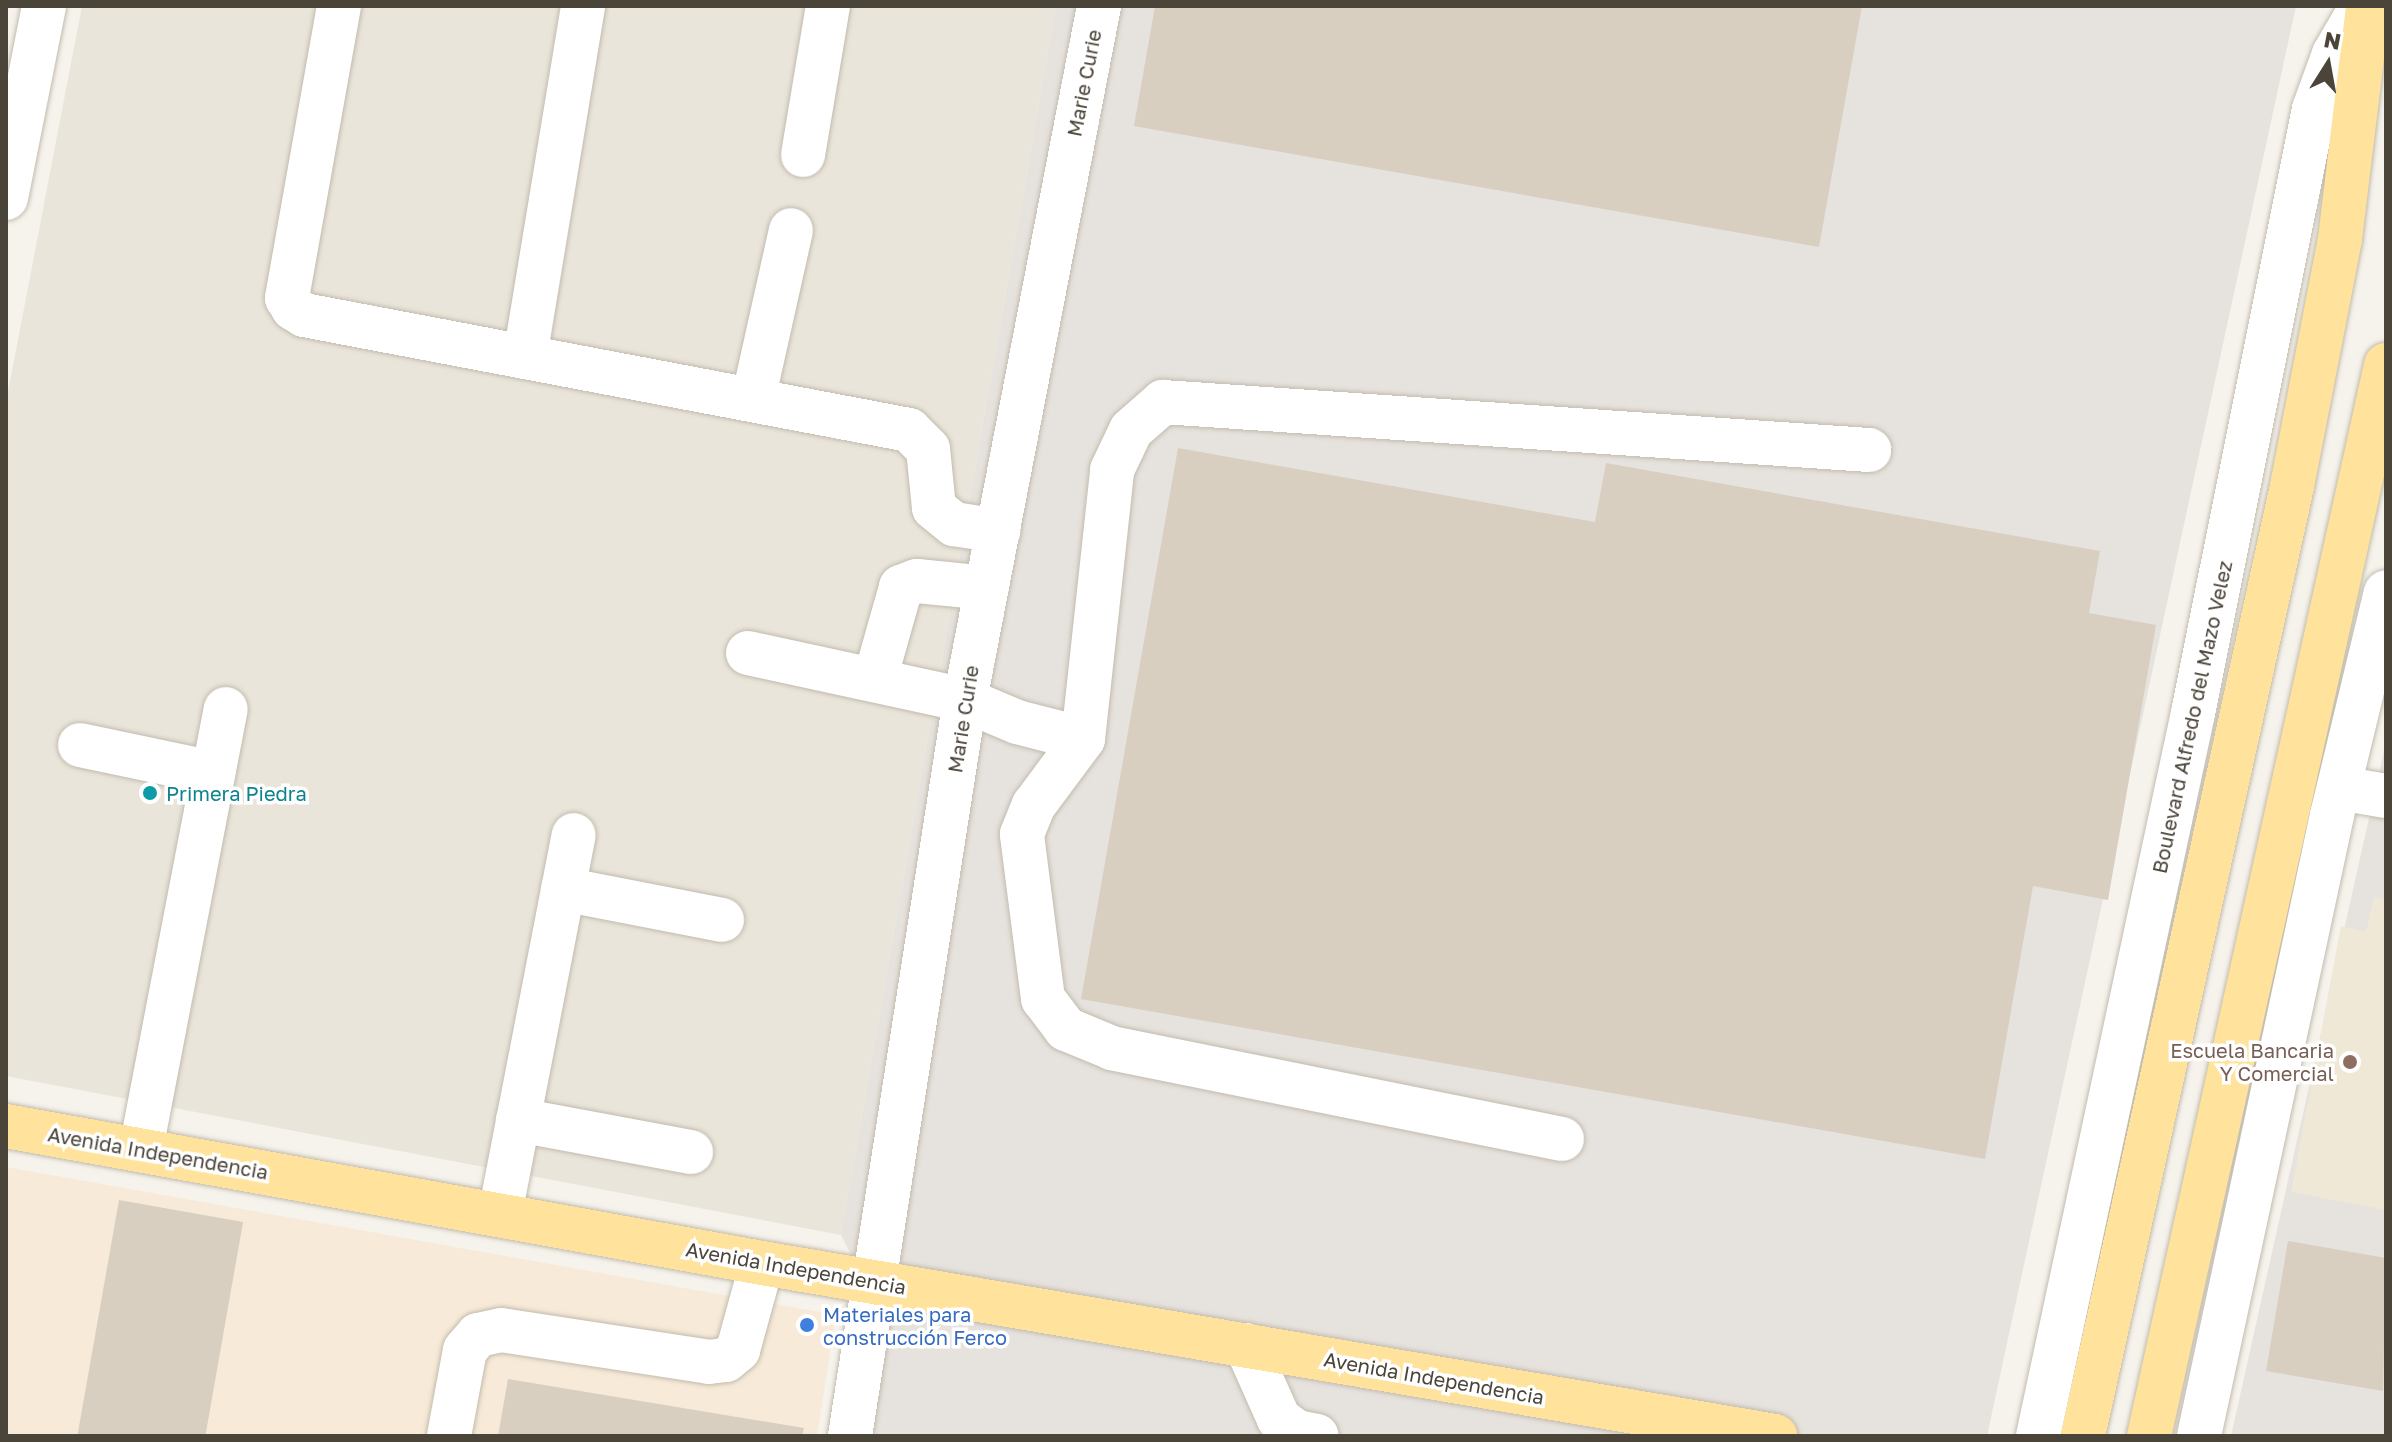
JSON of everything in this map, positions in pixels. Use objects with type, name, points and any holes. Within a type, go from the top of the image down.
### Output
[{"type":"main road","name":"Boulevard Alfredo del Mazo Velez","points":[[2083,1436],[2292,486],[2340,239],[2365,6]]},
{"type":"main road","points":[[2149,1436],[2386,365]]},
{"type":"main road","name":"Avenida Independencia","points":[[6,1126],[762,1263],[1246,1345],[1708,1431],[1775,1436]]},
{"type":"street","points":[[6,198],[44,6]]},
{"type":"street","points":[[339,6],[287,298],[304,315],[909,430],[928,449],[934,508],[954,524],[998,531]]},
{"type":"street","points":[[525,357],[583,6]]},
{"type":"street","points":[[803,155],[828,6]]},
{"type":"street","name":"Marie Curie","points":[[850,1436],[877,1282],[965,700],[1099,6]]},
{"type":"street","name":"Boulevard Alfredo del Mazo Velez","points":[[2038,1436],[2190,728],[2314,109],[2334,54],[2365,6]]},
{"type":"street","points":[[753,400],[791,230]]},
{"type":"street","points":[[1562,1139],[1112,1048],[1066,1029],[1043,999],[1022,834],[1034,805],[1083,739],[1112,470],[1131,430],[1163,402],[1869,450]]},
{"type":"street","points":[[875,679],[901,587],[917,581],[987,588]]},
{"type":"street","points":[[2199,1436],[2339,788],[2386,592]]},
{"type":"street","points":[[748,653],[965,700],[1017,722],[1083,739]]},
{"type":"street","points":[[141,1149],[226,709]]},
{"type":"street","points":[[80,745],[213,773]]},
{"type":"street","points":[[2339,788],[2386,796]]},
{"type":"street","points":[[500,1214],[574,835]]},
{"type":"street","points":[[563,889],[722,920]]},
{"type":"street","points":[[518,1120],[691,1152]]},
{"type":"street","points":[[449,1436],[465,1350],[478,1335],[501,1330],[709,1362],[726,1360],[738,1350],[762,1263]]},
{"type":"street","points":[[1246,1345],[1279,1419],[1297,1432],[1317,1436]]},
{"type":"shaded area","points":[[82,6],[1056,6],[841,1235],[6,1076],[6,402]]},
{"type":"shaded area","points":[[1056,6],[2296,6],[1987,1436],[838,1436],[864,1280],[841,1235]]},
{"type":"shaded area","points":[[2386,742],[2386,1436],[2231,1436]]},
{"type":"shaded area","name":"Escuela Bancaria Y Comercial","points":[[2374,897],[2386,900],[2386,1210],[2291,1192],[2341,926],[2366,932]]},
{"type":"shaded area","points":[[6,1167],[836,1315],[817,1436],[6,1436]]},
{"type":"building","points":[[1155,6],[1862,6],[1819,247],[1134,126]]},
{"type":"building","points":[[1178,448],[1595,522],[1606,463],[2100,551],[2089,613],[2156,625],[2108,900],[2033,886],[1985,1159],[1081,999]]},
{"type":"building","points":[[119,1200],[243,1222],[205,1436],[77,1435]]},
{"type":"building","points":[[2288,1241],[2386,1258],[2383,1391],[2266,1371]]},
{"type":"building","points":[[508,1379],[804,1428],[802,1436],[498,1436]]},
{"type":"place","name":"Primera Piedra","points":[[150,793]]},
{"type":"place","name":"Escuela Bancaria Y Comercial","points":[[2350,1062]]},
{"type":"place","name":"Materiales para construcción Ferco","points":[[807,1325]]}]
